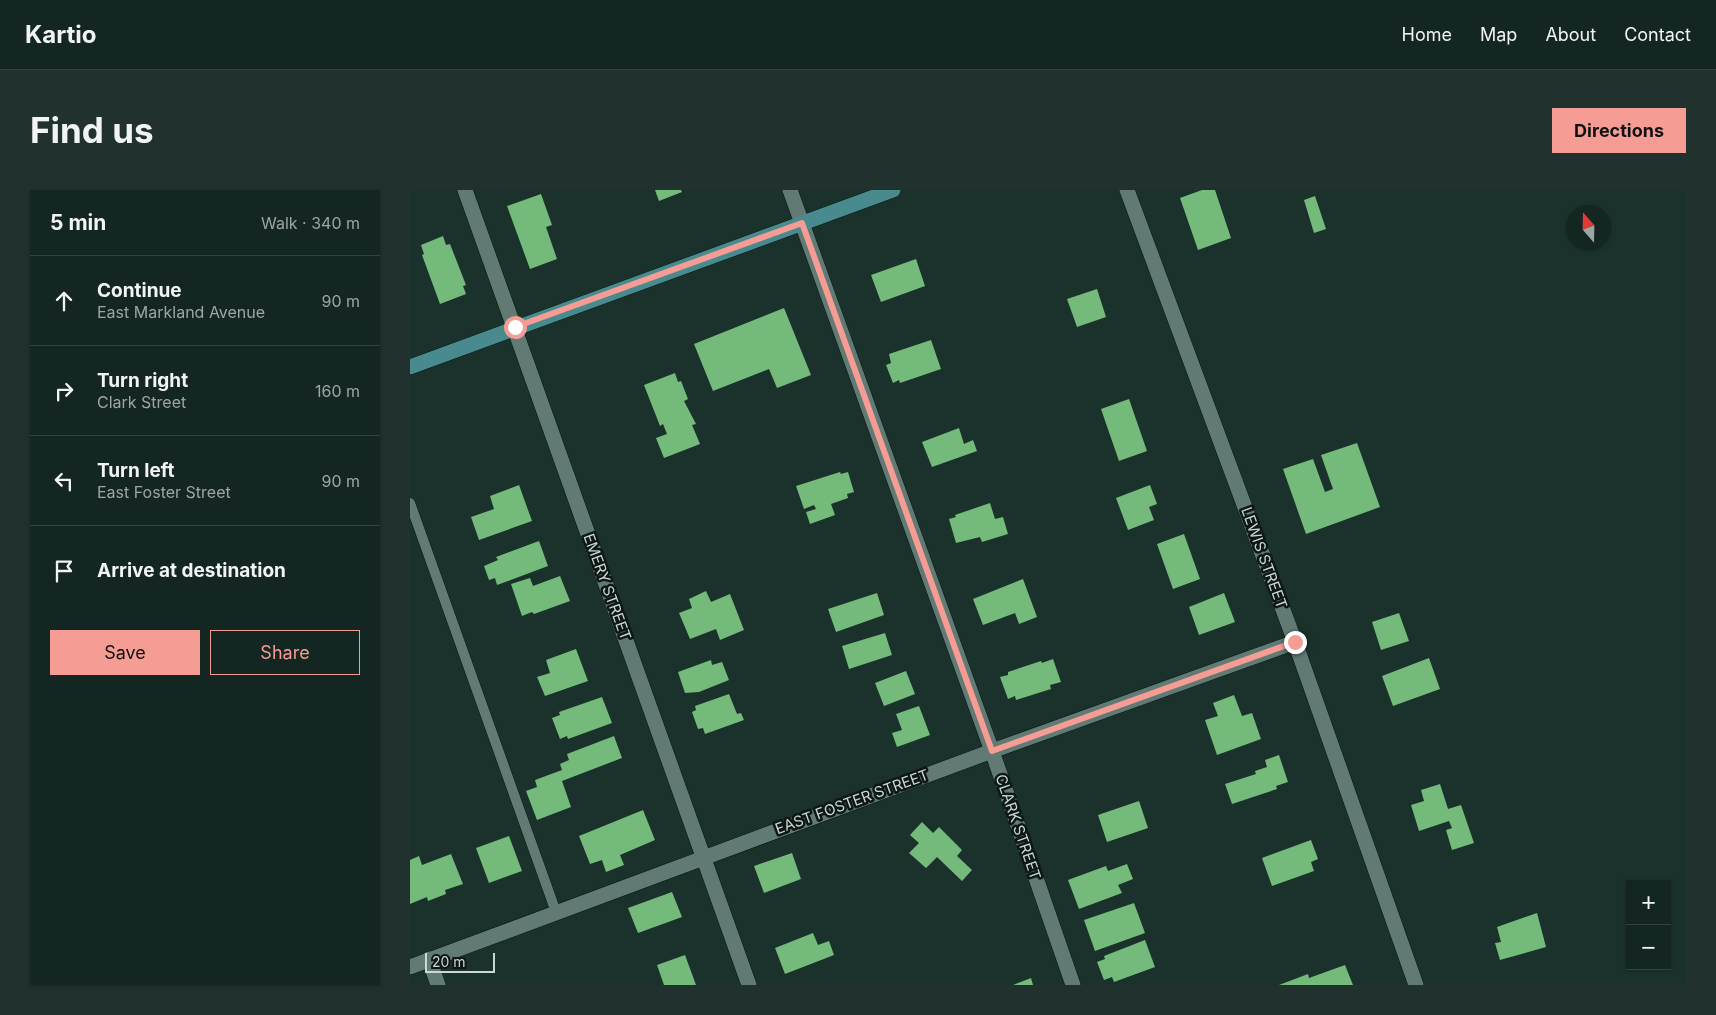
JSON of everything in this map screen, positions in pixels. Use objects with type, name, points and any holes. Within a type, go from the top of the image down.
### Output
[{"type":"main road","points":[[410,367],[892,190]]},
{"type":"street","name":"EMERY STREET","points":[[465,190],[749,985]]},
{"type":"street","name":"CLARK STREET","points":[[790,190],[992,751],[1073,985]]},
{"type":"street","name":"LEWIS STREET","points":[[1127,190],[1295,642],[1416,985]]},
{"type":"street","name":"EAST FOSTER STREET","points":[[410,967],[992,751],[1295,642]]},
{"type":"street","points":[[429,959],[438,985]]},
{"type":"lane","points":[[410,503],[556,912]]},
{"type":"building","points":[[655,190],[681,190],[682,192],[659,201]]},
{"type":"building","points":[[1202,190],[1215,190],[1231,238],[1198,250],[1180,198]]},
{"type":"building","points":[[541,194],[552,225],[546,227],[557,259],[530,269],[507,206]]},
{"type":"building","points":[[1315,196],[1326,229],[1314,233],[1304,200]]},
{"type":"building","points":[[443,236],[446,245],[450,244],[466,285],[463,286],[466,294],[440,304],[422,255],[424,254],[421,245]]},
{"type":"building","points":[[916,259],[925,286],[881,302],[871,275]]},
{"type":"building","points":[[1097,289],[1106,317],[1077,327],[1067,299]]},
{"type":"building","points":[[784,308],[811,375],[777,388],[769,369],[713,391],[694,344]]},
{"type":"building","points":[[931,340],[941,369],[900,383],[899,380],[893,383],[886,365],[891,363],[889,354]]},
{"type":"building","points":[[675,373],[678,382],[681,381],[688,399],[684,401],[696,424],[692,425],[700,444],[664,458],[656,438],[667,434],[663,424],[660,426],[644,385]]},
{"type":"building","points":[[1129,399],[1147,451],[1119,461],[1101,409]]},
{"type":"building","points":[[959,428],[964,444],[973,440],[977,451],[932,467],[922,442]]},
{"type":"building","points":[[1357,443],[1380,507],[1306,534],[1283,469],[1313,459],[1325,492],[1333,489],[1321,455]]},
{"type":"building","points":[[840,472],[841,474],[848,472],[854,492],[847,494],[848,498],[831,504],[835,515],[810,524],[806,512],[816,509],[814,505],[804,509],[796,486]]},
{"type":"building","points":[[519,485],[532,521],[479,540],[471,517],[494,509],[490,496]]},
{"type":"building","points":[[1150,485],[1157,504],[1149,507],[1154,520],[1128,530],[1116,498]]},
{"type":"building","points":[[990,503],[995,519],[1003,517],[1008,534],[982,542],[980,537],[956,543],[949,519],[956,517],[955,515]]},
{"type":"building","points":[[1184,534],[1200,579],[1173,589],[1157,544]]},
{"type":"building","points":[[539,541],[548,566],[497,585],[495,578],[489,580],[484,566],[498,560],[496,557]]},
{"type":"building","points":[[560,576],[570,601],[534,614],[532,612],[522,616],[511,584],[530,578],[533,586]]},
{"type":"building","points":[[1023,579],[1037,617],[1019,624],[1015,613],[983,625],[973,599]]},
{"type":"building","points":[[706,591],[711,602],[730,594],[744,630],[720,640],[716,629],[690,639],[679,613],[692,608],[689,599]]},
{"type":"building","points":[[877,593],[884,615],[836,632],[828,609]]},
{"type":"building","points":[[1224,593],[1235,622],[1199,635],[1189,607]]},
{"type":"building","points":[[1399,613],[1409,641],[1381,650],[1372,622]]},
{"type":"building","points":[[885,633],[892,655],[849,669],[842,646]]},
{"type":"building","points":[[576,649],[588,681],[545,696],[537,677],[550,673],[546,660]]},
{"type":"building","points":[[1429,658],[1440,689],[1393,706],[1382,676]]},
{"type":"building","points":[[1053,659],[1061,682],[1050,685],[1051,689],[1016,700],[1015,696],[1008,699],[1000,677],[1008,675],[1008,672]]},
{"type":"building","points":[[711,660],[712,665],[722,662],[729,680],[699,692],[685,693],[678,672]]},
{"type":"building","points":[[906,671],[915,694],[884,706],[875,683]]},
{"type":"building","points":[[729,694],[737,714],[741,713],[744,720],[705,734],[703,728],[698,729],[692,712],[696,710],[695,706]]},
{"type":"building","points":[[1234,695],[1242,716],[1252,713],[1261,739],[1217,755],[1205,720],[1218,716],[1213,703]]},
{"type":"building","points":[[602,697],[612,723],[568,739],[567,736],[560,739],[552,718],[560,715],[559,712]]},
{"type":"building","points":[[919,706],[930,735],[897,747],[892,733],[902,730],[896,714]]},
{"type":"building","points":[[614,736],[622,758],[562,781],[571,807],[537,820],[526,791],[537,787],[535,780],[562,770],[560,764],[569,760],[567,754]]},
{"type":"building","points":[[1279,755],[1288,782],[1276,786],[1277,789],[1232,804],[1225,784],[1256,774],[1255,771],[1267,767],[1265,760]]},
{"type":"building","points":[[1440,784],[1448,809],[1461,805],[1474,843],[1452,850],[1446,830],[1452,828],[1449,821],[1419,831],[1411,805],[1424,801],[1421,790]]},
{"type":"building","points":[[1139,801],[1148,828],[1107,842],[1098,815]]},
{"type":"building","points":[[643,810],[655,840],[620,855],[624,865],[606,872],[602,860],[590,864],[579,836]]},
{"type":"building","points":[[922,822],[933,833],[939,827],[962,850],[957,856],[972,870],[962,881],[937,857],[926,868],[909,853],[919,843],[910,835]]},
{"type":"building","points":[[509,836],[522,871],[489,883],[476,848]]},
{"type":"building","points":[[1311,840],[1318,859],[1311,862],[1314,871],[1272,886],[1262,858]]},
{"type":"building","points":[[792,853],[801,879],[764,893],[754,866]]},
{"type":"building","points":[[451,854],[463,884],[445,890],[446,894],[428,901],[427,897],[410,904],[410,860],[419,856],[422,865]]},
{"type":"building","points":[[1127,864],[1133,879],[1118,885],[1122,893],[1079,909],[1068,880],[1106,866],[1108,871]]},
{"type":"building","points":[[672,892],[682,917],[638,933],[628,908]]},
{"type":"building","points":[[1134,903],[1145,933],[1095,951],[1084,920]]},
{"type":"building","points":[[1537,913],[1546,947],[1500,960],[1495,943],[1501,942],[1497,927]]},
{"type":"building","points":[[813,933],[818,945],[829,941],[834,955],[785,974],[775,948]]},
{"type":"building","points":[[1145,940],[1155,967],[1114,982],[1112,977],[1104,980],[1097,962],[1105,959],[1104,956]]},
{"type":"building","points":[[685,955],[696,985],[664,985],[657,965]]},
{"type":"building","points":[[1345,965],[1353,985],[1279,985],[1308,974],[1309,978]]},
{"type":"building","points":[[1031,978],[1033,985],[1013,985]]},
{"type":"route","points":[[515,327],[802,223],[992,751],[1295,642]]}]
